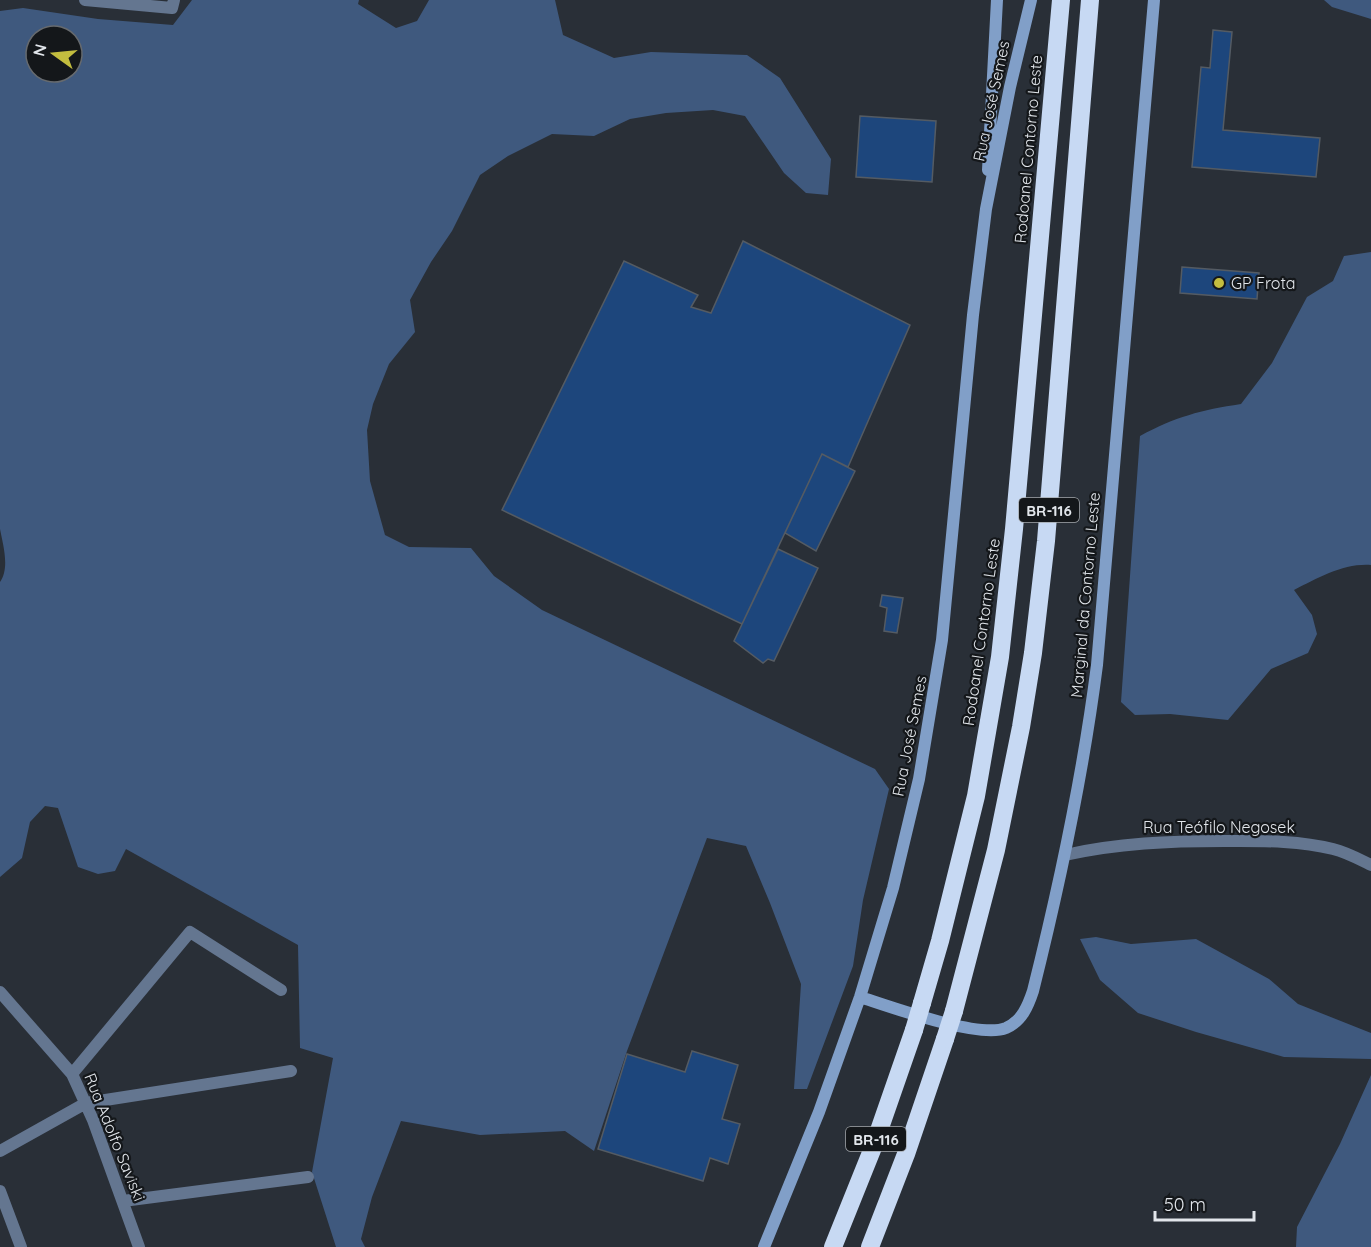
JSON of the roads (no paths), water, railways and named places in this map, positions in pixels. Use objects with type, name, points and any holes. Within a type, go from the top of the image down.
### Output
[{"type":"highway","name":"Rodoanel Contorno Leste","points":[[832,1247],[878,1134],[914,1030],[940,941],[973,807],[1000,657],[1014,529],[1061,0]]},
{"type":"highway","name":"BR-116","points":[[870,1247],[910,1143],[954,1011],[1004,817],[1022,727],[1035,642],[1047,530],[1090,0]]},
{"type":"main road","name":"Rua José Semes","points":[[764,1247],[819,1112],[860,997],[890,898],[908,828],[936,684],[948,591],[971,338],[986,209],[997,0]]},
{"type":"main road","name":"Rua José Semes","points":[[986,209],[1010,87],[1031,0]]},
{"type":"main road","name":"Marginal da Contorno Leste","points":[[860,997],[969,1029],[993,1031],[1016,1022],[1024,1013],[1033,991],[1065,855],[1084,760],[1097,665],[1155,0]]},
{"type":"street","points":[[85,0],[173,4]]},
{"type":"street","name":"Rua Teófilo Negosek","points":[[1065,855],[1104,846],[1147,842],[1274,841],[1336,849],[1371,865]]},
{"type":"street","points":[[72,1074],[190,932],[280,990]]},
{"type":"street","name":"Rua Adolfo Saviski","points":[[0,992],[72,1074],[86,1103],[139,1247]]},
{"type":"street","points":[[0,1151],[86,1103],[291,1071]]},
{"type":"street","points":[[123,1201],[308,1177]]},
{"type":"street","points":[[0,1191],[21,1247]]},
{"type":"place","name":"GP Frota","points":[[1219,283]]}]
